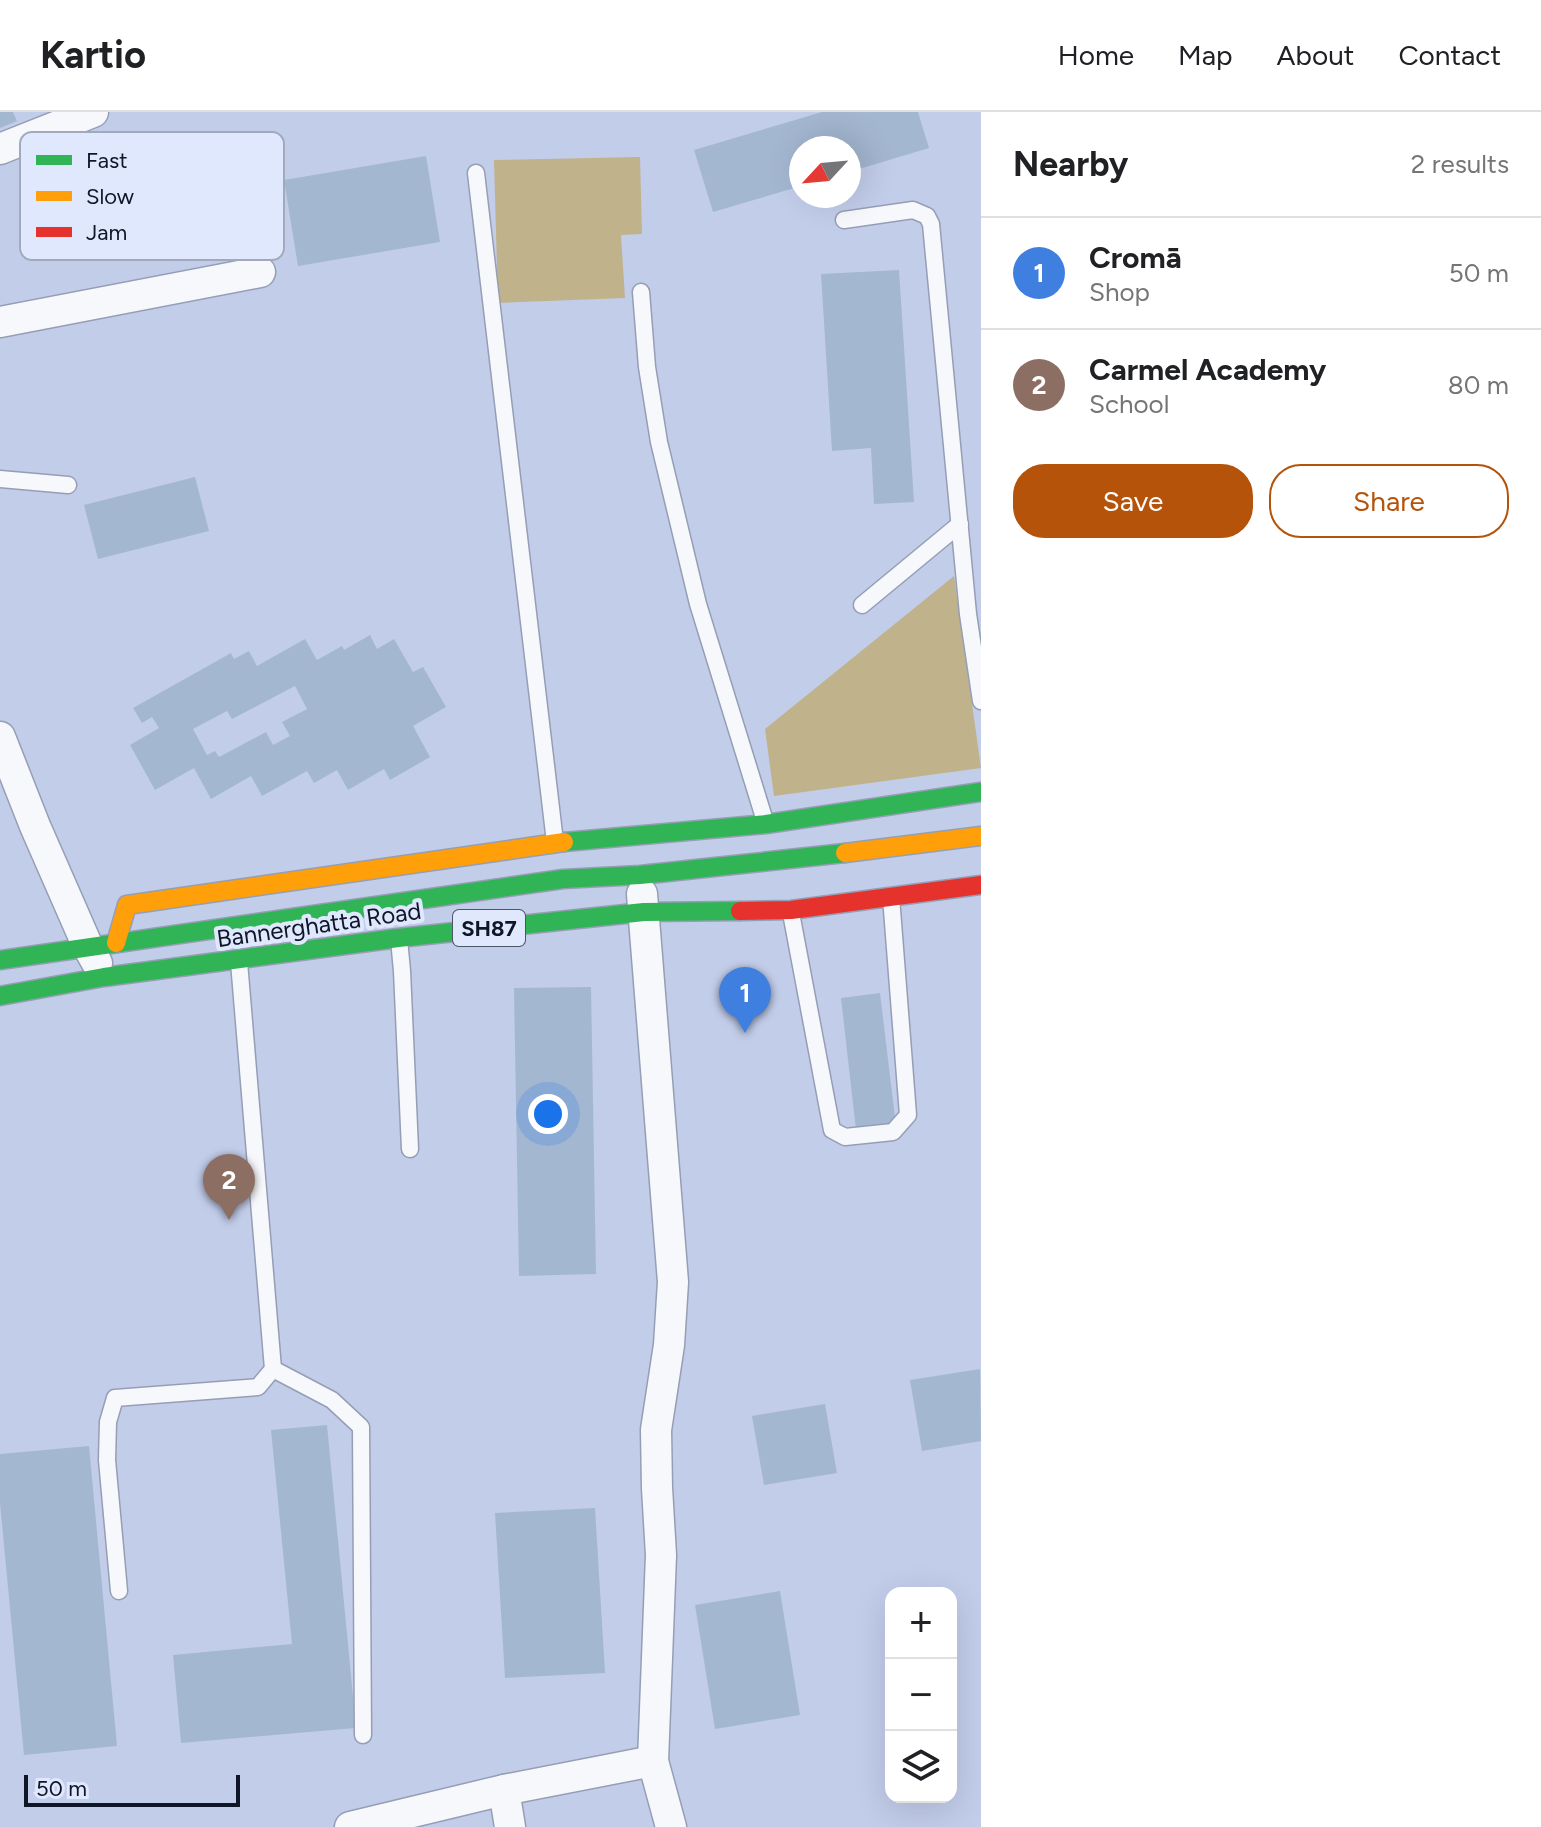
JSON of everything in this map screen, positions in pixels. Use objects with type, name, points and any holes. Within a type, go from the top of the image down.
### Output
[{"type":"main road","points":[[0,960],[463,892],[559,861],[640,875],[981,792]]},
{"type":"main road","points":[[102,945],[127,905],[771,842],[981,836]]},
{"type":"main road","name":"Bannerghatta Road","points":[[0,996],[104,977],[398,938],[644,912],[791,910],[981,885]]},
{"type":"street","points":[[43,132],[93,112]]},
{"type":"street","points":[[0,149],[20,141]]},
{"type":"street","points":[[0,322],[260,272]]},
{"type":"street","points":[[0,737],[35,826],[102,945],[104,977]]},
{"type":"street","points":[[640,875],[673,1282],[669,1345],[656,1430],[661,1555],[653,1761],[671,1827]]},
{"type":"street","points":[[350,1827],[504,1790],[653,1761]]},
{"type":"street","points":[[504,1790],[510,1827]]},
{"type":"lane","points":[[476,173],[559,861]]},
{"type":"lane","points":[[844,220],[913,210],[927,216],[931,224],[968,614],[981,701]]},
{"type":"lane","points":[[641,292],[647,367],[659,442],[698,604],[771,842]]},
{"type":"lane","points":[[0,479],[68,485]]},
{"type":"lane","points":[[862,605],[960,524]]},
{"type":"lane","points":[[791,910],[832,1130],[845,1137],[893,1132],[908,1115],[891,896]]},
{"type":"lane","points":[[398,938],[410,1149]]},
{"type":"lane","points":[[119,1591],[107,1460],[108,1422],[115,1398],[258,1387],[273,1369],[239,960]]},
{"type":"lane","points":[[273,1369],[332,1400],[361,1427],[363,1735]]},
{"type":"shaded area","points":[[640,157],[642,234],[621,235],[625,298],[498,303],[494,160]]},
{"type":"shaded area","points":[[954,576],[981,768],[774,796],[765,729]]},
{"type":"building","points":[[0,112],[13,112],[17,121],[0,128]]},
{"type":"building","points":[[822,112],[918,112],[929,148],[861,168],[861,136],[789,136],[789,190],[713,212],[694,150]]},
{"type":"building","points":[[426,156],[440,242],[298,266],[284,180]]},
{"type":"building","points":[[899,270],[914,502],[874,504],[871,448],[832,451],[821,274]]},
{"type":"building","points":[[195,477],[209,531],[98,559],[84,505]]},
{"type":"building","points":[[370,635],[377,649],[394,639],[413,672],[423,667],[446,707],[413,726],[430,757],[390,780],[384,769],[348,790],[337,770],[314,783],[307,771],[262,796],[251,776],[211,799],[194,768],[155,790],[130,745],[159,728],[152,717],[142,723],[133,708],[231,653],[234,659],[249,651],[257,666],[305,639],[317,660],[342,646],[344,650]],"holes":[[[295,686],[307,709],[282,722],[290,736],[273,745],[266,732],[219,757],[215,751],[207,755],[193,729],[227,711],[232,719]]]},
{"type":"building","points":[[591,987],[596,1274],[519,1276],[514,988]]},
{"type":"building","points":[[880,993],[896,1126],[856,1130],[841,998]]},
{"type":"building","points":[[980,1369],[981,1441],[922,1451],[910,1380]]},
{"type":"building","points":[[825,1404],[837,1473],[764,1485],[752,1416]]},
{"type":"building","points":[[327,1425],[356,1728],[181,1743],[173,1655],[292,1644],[271,1430]]},
{"type":"building","points":[[89,1446],[117,1746],[24,1755],[0,1503],[0,1454]]},
{"type":"building","points":[[595,1508],[605,1673],[505,1678],[495,1513]]},
{"type":"building","points":[[780,1591],[800,1715],[715,1729],[695,1605]]},
{"type":"traffic: fast","points":[[564,842],[766,824],[981,792]]},
{"type":"traffic: fast","points":[[0,960],[563,879],[640,875],[845,853]]},
{"type":"traffic: fast","points":[[0,996],[104,977],[398,938],[644,912],[740,911]]},
{"type":"traffic: slow","points":[[845,853],[981,836]]},
{"type":"traffic: slow","points":[[116,943],[127,905],[564,842]]},
{"type":"traffic: jam","points":[[740,911],[791,910],[981,885]]},
{"type":"place","name":"Cromā","points":[[745,1033]]},
{"type":"place","name":"Carmel Academy","points":[[229,1220]]}]
